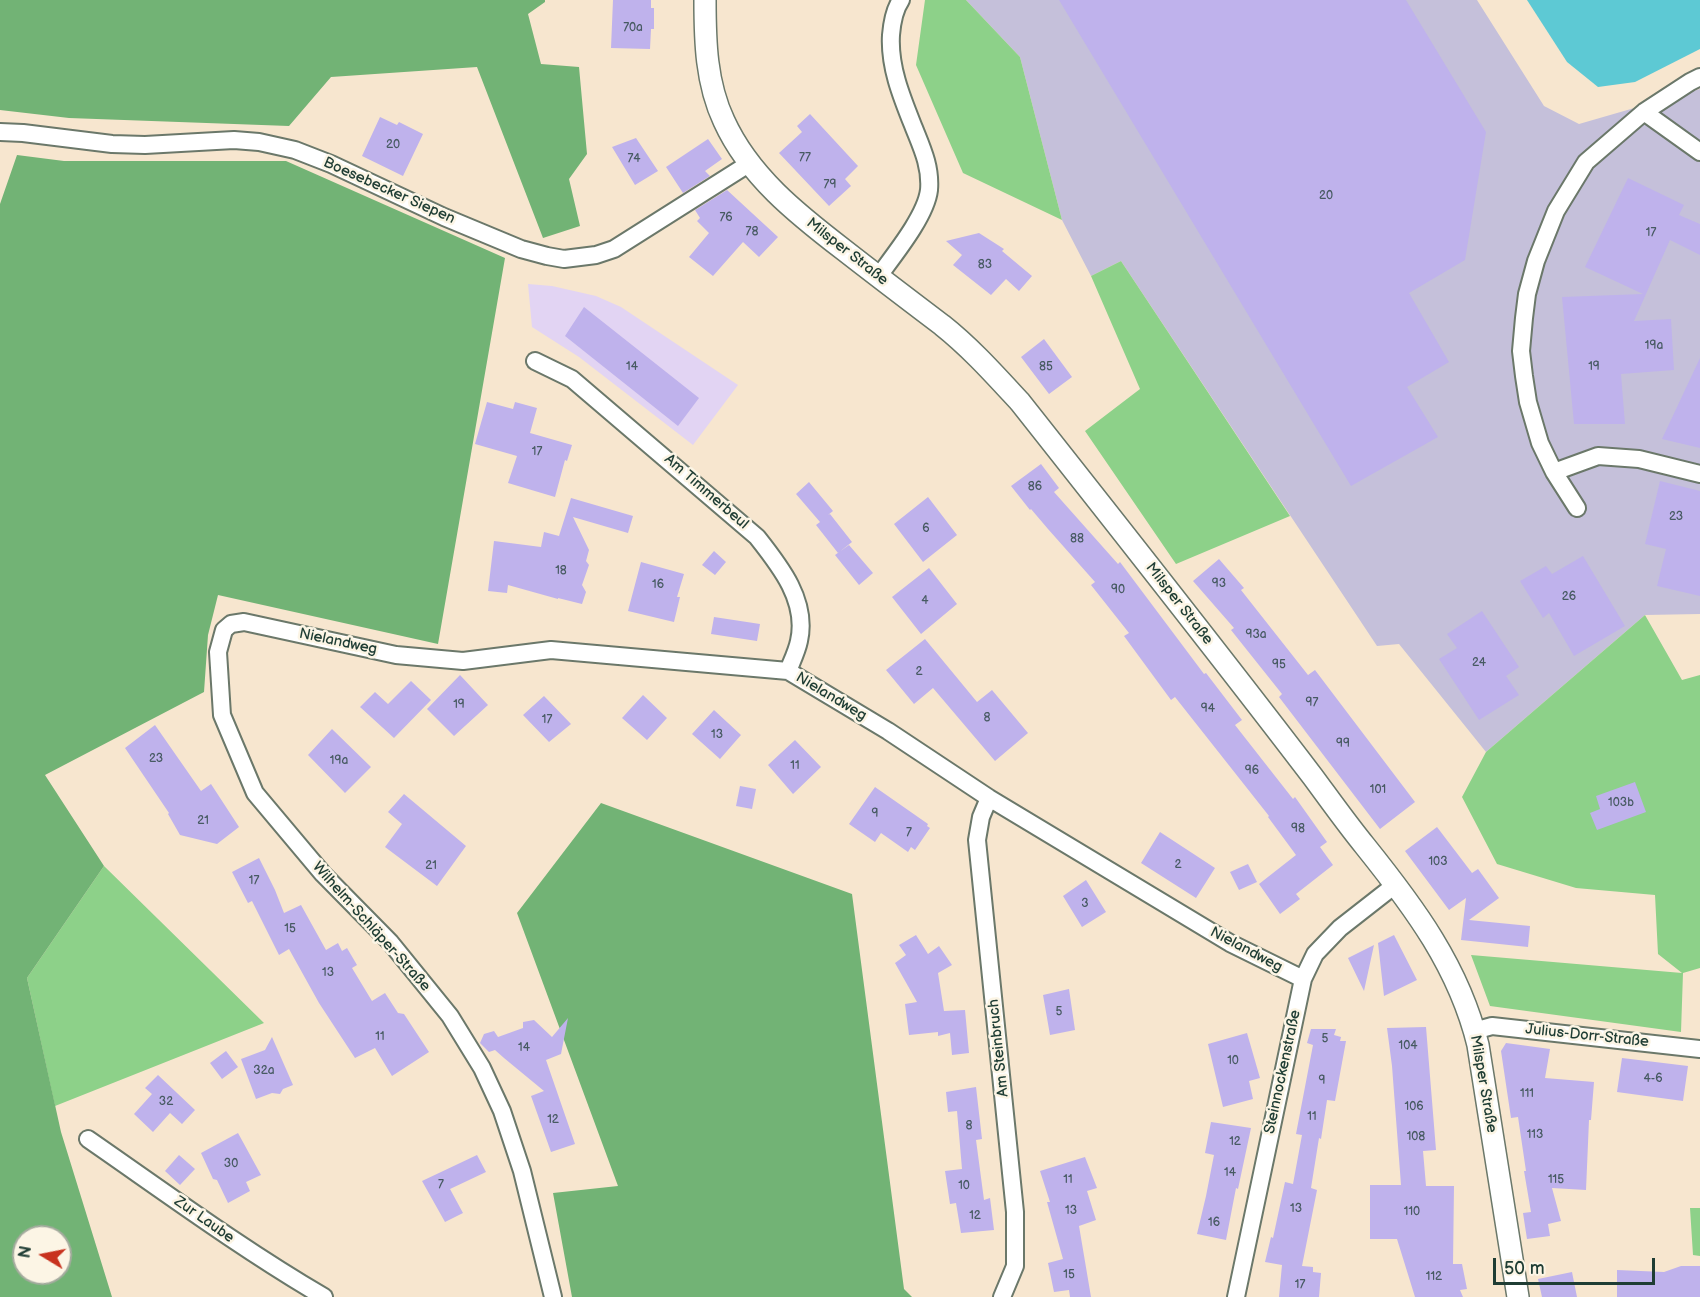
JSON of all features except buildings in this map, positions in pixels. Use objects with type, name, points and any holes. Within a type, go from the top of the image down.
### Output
[{"type":"street","name":"Milsper Straße","points":[[705,0],[708,70],[715,97],[723,120],[750,163],[768,185],[801,216],[953,335],[987,365],[1020,402],[1215,649],[1395,885],[1437,944],[1459,987],[1474,1031],[1518,1297]]},
{"type":"street","points":[[878,277],[905,240],[922,210],[929,190],[927,160],[893,69],[890,45],[892,23],[901,0]]},
{"type":"street","points":[[1577,508],[1554,472],[1540,443],[1528,402],[1521,351],[1527,294],[1536,261],[1556,211],[1586,162],[1644,112],[1700,77]]},
{"type":"street","points":[[1644,112],[1700,152]]},
{"type":"street","name":"Boesebecker Siepen","points":[[0,132],[112,144],[145,145],[234,140],[259,142],[295,150],[511,245],[564,259],[596,255],[614,249],[750,163]]},
{"type":"street","name":"Am Timmerbeul","points":[[535,361],[572,379],[757,537],[780,565],[794,593],[801,621],[799,641],[788,671]]},
{"type":"street","points":[[1554,472],[1598,456],[1639,459],[1700,474]]},
{"type":"street","name":"Nielandweg","points":[[224,630],[231,624],[244,622],[396,655],[463,661],[551,650],[788,671],[888,731],[989,798],[1230,943],[1303,980]]},
{"type":"street","name":"Wilhelm-Schläper-Straße","points":[[224,630],[218,652],[222,715],[255,793],[323,874],[390,942],[450,1016],[482,1068],[502,1111],[522,1171],[553,1297]]},
{"type":"street","name":"Am Steinbruch","points":[[989,798],[981,817],[977,840],[1015,1212],[1015,1266],[1002,1297]]},
{"type":"street","name":"Steinnockenstraße","points":[[1236,1297],[1303,980],[1315,954],[1340,927],[1395,885]]},
{"type":"street","name":"Julius-Dorr-Straße","points":[[1474,1031],[1492,1026],[1700,1049]]},
{"type":"street","name":"Zur Laube","points":[[88,1138],[215,1229],[324,1297]]},
{"type":"shaded area","points":[[966,0],[1477,0],[1544,106],[1579,124],[1700,89],[1700,614],[1645,615],[1486,752],[1399,644],[1377,646],[1121,261],[1091,276],[1062,220],[1020,57]]},
{"type":"shaded area","points":[[528,284],[552,286],[596,296],[621,307],[738,385],[693,445],[579,357],[532,327]]},
{"type":"green space","points":[[0,0],[545,0],[528,14],[541,64],[579,67],[587,154],[569,179],[580,226],[543,238],[477,67],[331,77],[289,126],[69,118],[0,110]]},
{"type":"green space","points":[[925,0],[966,0],[1020,57],[1062,220],[963,173],[916,65]]},
{"type":"green space","points":[[17,155],[64,161],[286,161],[505,258],[438,644],[218,595],[208,635],[204,692],[45,775],[104,866],[27,978],[61,1132],[112,1297],[0,1297],[0,204]]},
{"type":"green space","points":[[1121,261],[1290,516],[1176,564],[1085,431],[1140,389],[1091,276]]},
{"type":"green space","points":[[1645,615],[1682,680],[1700,675],[1700,968],[1683,973],[1681,1032],[1490,1006],[1471,955],[1682,973],[1658,954],[1655,895],[1576,888],[1497,864],[1462,797],[1486,752]]},
{"type":"green space","points":[[601,803],[852,894],[904,1289],[912,1297],[572,1297],[553,1193],[618,1186],[517,913]]},
{"type":"green space","points":[[104,866],[264,1023],[55,1106],[27,978]]},
{"type":"green space","points":[[1690,1208],[1700,1208],[1700,1256],[1693,1255]]},
{"type":"water","points":[[1527,0],[1700,0],[1700,49],[1635,82],[1598,87],[1567,62]]}]
